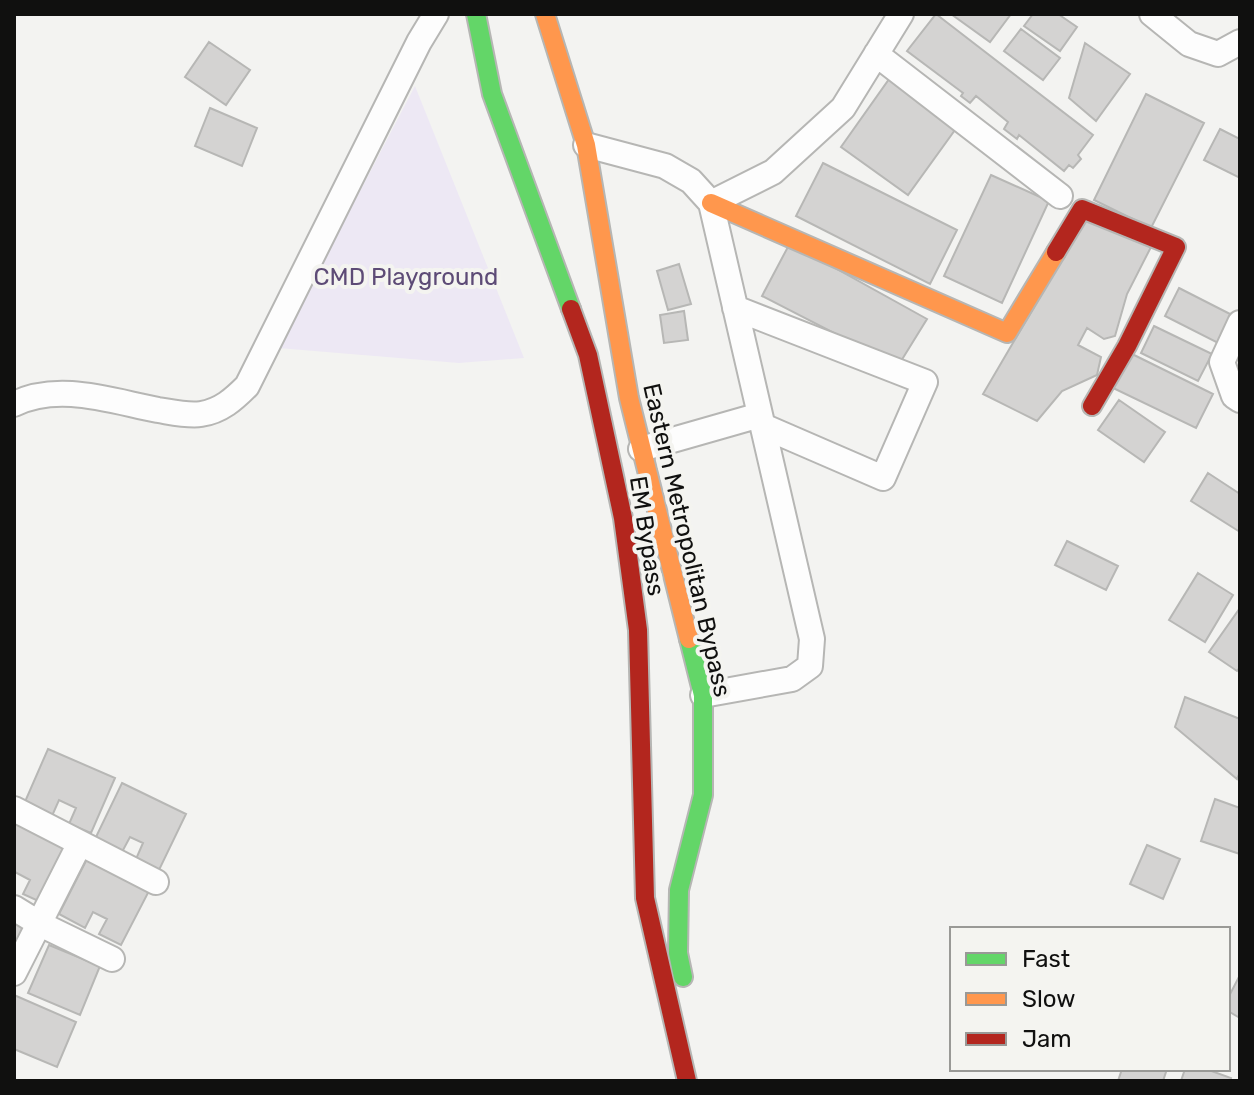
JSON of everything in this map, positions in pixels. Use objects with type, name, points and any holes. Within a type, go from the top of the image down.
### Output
[{"type":"main road","name":"EM Bypass","points":[[476,14],[492,94],[588,355],[623,518],[638,630],[645,898],[687,1081]]},
{"type":"main road","name":"Eastern Metropolitan Bypass","points":[[545,14],[586,145],[629,398],[703,695],[703,795],[679,890],[678,953],[702,1066]]},
{"type":"main road","points":[[711,203],[1007,333],[1082,209],[1176,247],[1127,346],[1092,406]]},
{"type":"main road","points":[[598,404],[629,398]]},
{"type":"street","points":[[14,404],[42,393],[66,393],[175,413],[201,414],[229,404],[247,386],[419,42],[436,14]]},
{"type":"street","points":[[711,203],[773,172],[843,108],[901,14]]},
{"type":"street","points":[[1152,14],[1189,44],[1218,54],[1240,42]]},
{"type":"street","points":[[876,54],[1060,196]]},
{"type":"street","points":[[586,145],[665,166],[691,181],[711,203],[812,639],[810,666],[792,679],[703,695]]},
{"type":"street","points":[[641,449],[762,420],[883,478],[925,382],[735,308]]},
{"type":"street","points":[[1240,323],[1222,362],[1234,396],[1240,400]]},
{"type":"street","points":[[14,809],[156,882]]},
{"type":"street","points":[[14,973],[80,843]]},
{"type":"street","points":[[14,908],[112,959]]},
{"type":"green space","name":"CMD Playground","points":[[415,86],[524,358],[459,363],[278,348]]},
{"type":"building","points":[[936,14],[1093,135],[1078,155],[1081,159],[1073,168],[1069,165],[1064,171],[1019,135],[1017,139],[1004,129],[1008,122],[976,96],[970,103],[961,96],[963,93],[907,51]]},
{"type":"building","points":[[951,14],[1011,14],[990,42]]},
{"type":"building","points":[[1033,14],[1058,14],[1077,27],[1060,51],[1024,26]]},
{"type":"building","points":[[1021,29],[1060,58],[1043,80],[1004,51]]},
{"type":"building","points":[[209,42],[250,70],[226,105],[185,77]]},
{"type":"building","points":[[1085,43],[1130,74],[1096,121],[1069,98]]},
{"type":"building","points":[[892,75],[960,123],[908,195],[841,147]]},
{"type":"building","points":[[1146,94],[1204,123],[1151,228],[1094,200]]},
{"type":"building","points":[[210,108],[257,128],[242,166],[195,146]]},
{"type":"building","points":[[1220,129],[1240,139],[1240,178],[1204,160]]},
{"type":"building","points":[[823,163],[957,230],[930,284],[796,216]]},
{"type":"building","points":[[991,175],[1049,201],[1002,303],[944,276]]},
{"type":"building","points":[[1085,220],[1151,247],[1127,294],[1115,336],[1104,339],[1087,328],[1078,345],[1101,357],[1097,375],[1062,391],[1037,421],[983,394]]},
{"type":"building","points":[[790,243],[927,319],[898,366],[762,296]]},
{"type":"building","points":[[679,264],[691,304],[668,310],[657,271]]},
{"type":"building","points":[[1179,288],[1236,317],[1222,345],[1165,316]]},
{"type":"building","points":[[684,311],[688,340],[664,343],[660,315]]},
{"type":"building","points":[[1154,326],[1212,354],[1198,381],[1141,353]]},
{"type":"building","points":[[1128,352],[1213,394],[1196,428],[1111,387]]},
{"type":"building","points":[[1119,400],[1165,432],[1144,462],[1098,430]]},
{"type":"building","points":[[1208,473],[1240,494],[1240,532],[1191,501]]},
{"type":"building","points":[[1067,541],[1118,566],[1106,590],[1055,565]]},
{"type":"building","points":[[1198,573],[1233,595],[1205,642],[1169,620]]},
{"type":"building","points":[[1240,608],[1240,667],[1237,671],[1209,652]]},
{"type":"building","points":[[1185,697],[1240,719],[1240,772],[1237,779],[1175,727]]},
{"type":"building","points":[[48,749],[115,778],[91,833],[69,824],[76,808],[59,800],[52,816],[24,804]]},
{"type":"building","points":[[122,783],[186,814],[159,870],[136,859],[143,843],[130,837],[122,852],[95,839]]},
{"type":"building","points":[[1215,799],[1240,808],[1240,854],[1201,841]]},
{"type":"building","points":[[14,821],[72,848],[45,904],[23,894],[30,880],[15,872],[14,875]]},
{"type":"building","points":[[1147,845],[1180,859],[1163,899],[1130,884]]},
{"type":"building","points":[[88,857],[150,889],[121,945],[99,934],[107,919],[93,912],[85,928],[59,914]]},
{"type":"building","points":[[14,919],[27,925],[14,952]]},
{"type":"building","points":[[49,945],[100,966],[80,1015],[28,993]]},
{"type":"building","points":[[1240,975],[1240,1018],[1230,1012],[1230,994]]},
{"type":"building","points":[[14,995],[76,1022],[57,1067],[14,1049]]},
{"type":"building","points":[[1121,1071],[1166,1071],[1163,1081],[1118,1081]]},
{"type":"building","points":[[1184,1071],[1212,1071],[1231,1078],[1230,1081],[1181,1081]]},
{"type":"traffic: fast","points":[[476,14],[492,94],[571,309]]},
{"type":"traffic: fast","points":[[683,977],[678,953],[679,890],[703,795],[703,695],[689,639]]},
{"type":"traffic: slow","points":[[545,14],[586,145],[629,398],[689,639]]},
{"type":"traffic: slow","points":[[711,203],[1007,333],[1056,252]]},
{"type":"traffic: jam","points":[[1056,252],[1082,209],[1176,247],[1127,346],[1092,406]]},
{"type":"traffic: jam","points":[[571,309],[588,355],[623,518],[638,630],[645,898],[687,1081]]}]
